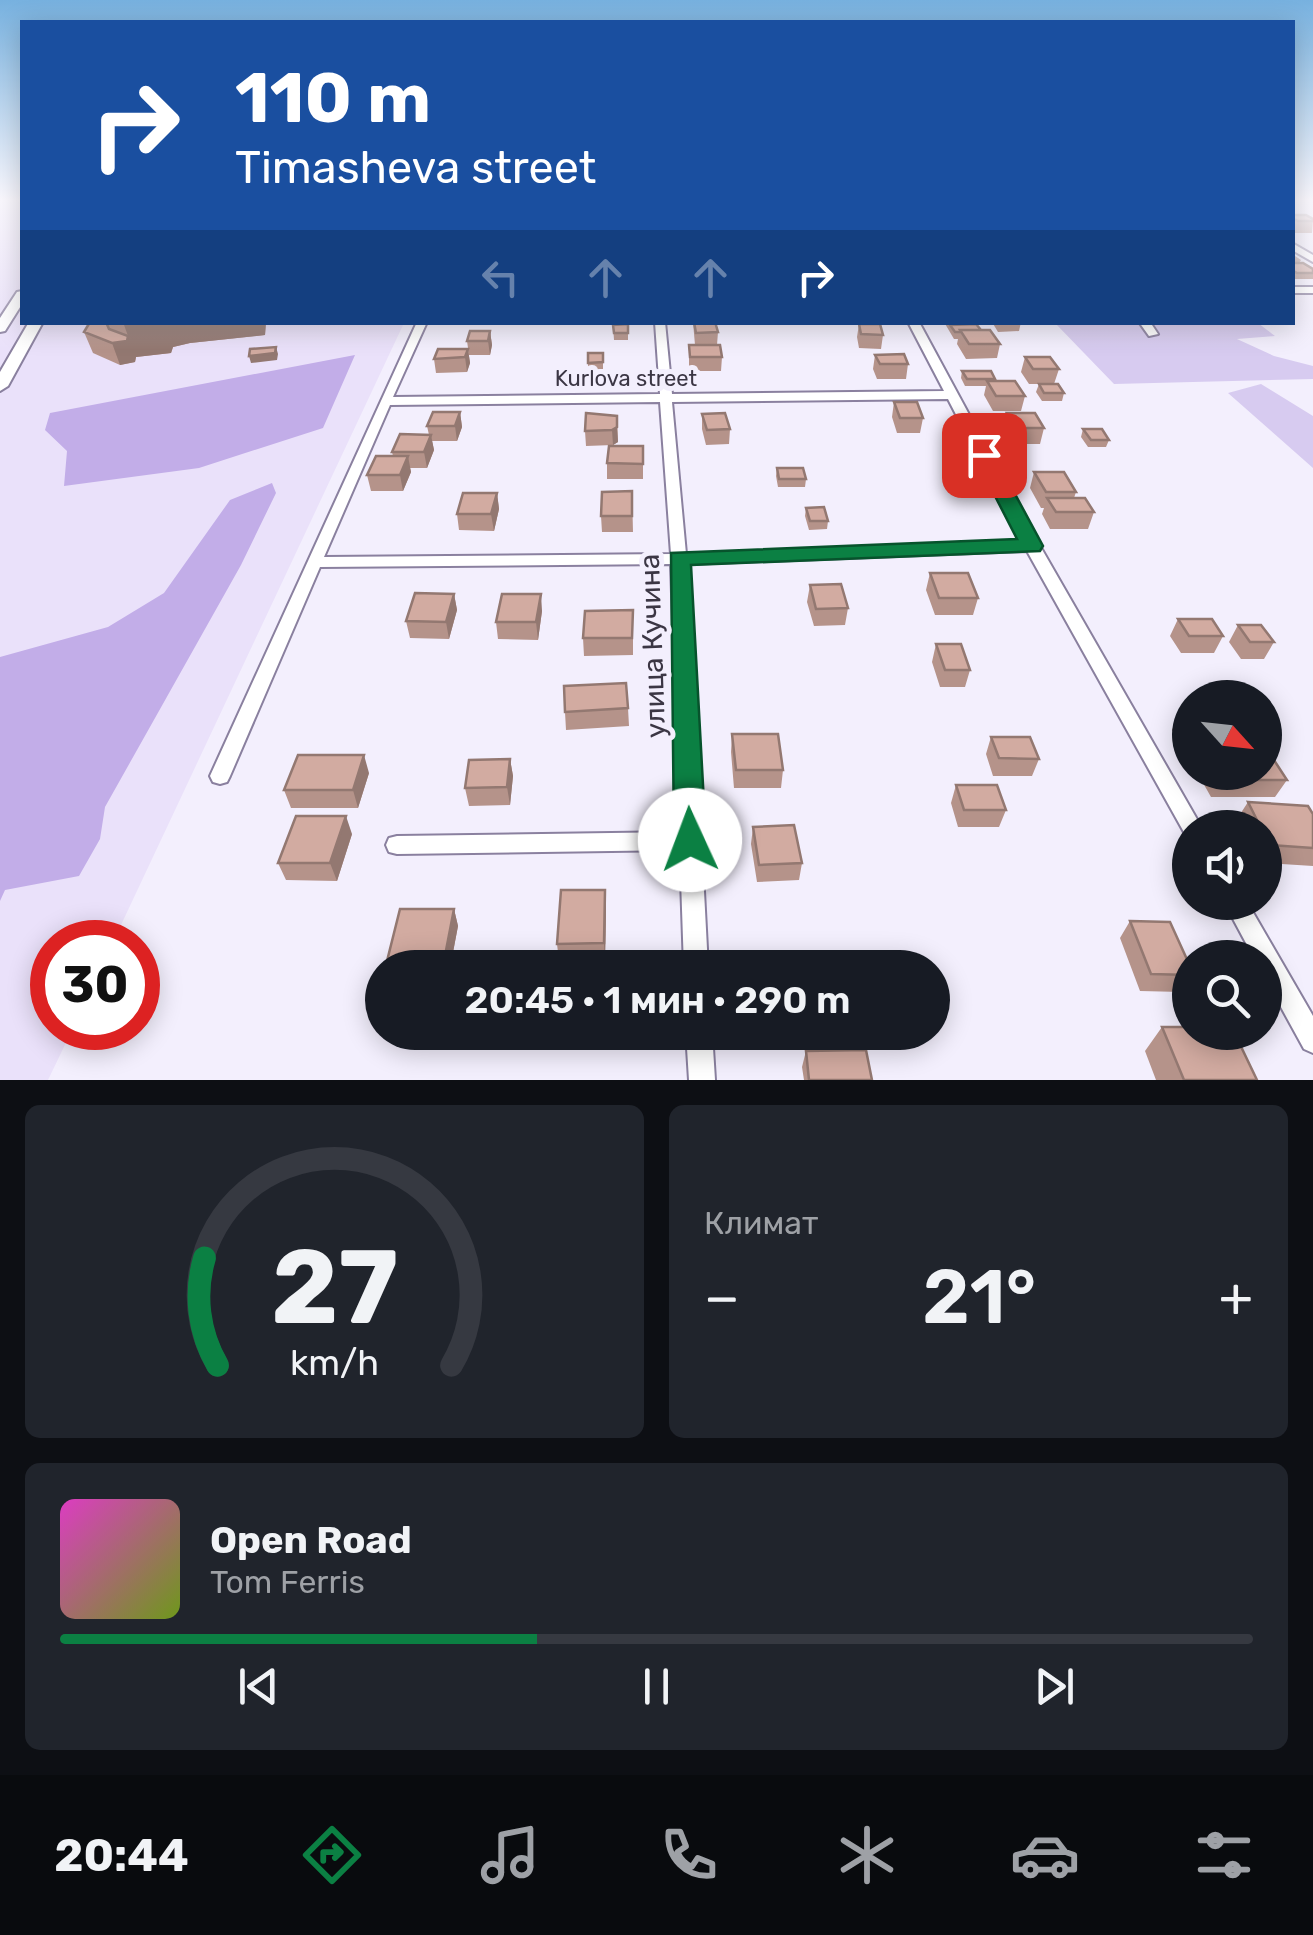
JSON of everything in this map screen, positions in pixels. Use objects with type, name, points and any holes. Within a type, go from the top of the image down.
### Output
[{"type":"street","points":[[0,328],[20,298]]},
{"type":"street","points":[[0,386],[34,325]]},
{"type":"street","points":[[220,776],[421,325]]},
{"type":"street","name":"улица Кучина","points":[[660,325],[679,558],[695,950]]},
{"type":"street","points":[[915,325],[1032,546],[1182,810]]},
{"type":"street","points":[[1146,325],[1153,334]]},
{"type":"street","name":"Kurlova street","points":[[385,401],[952,395]]},
{"type":"street","points":[[314,562],[679,558],[1032,546]]},
{"type":"street","points":[[396,844],[690,840]]},
{"type":"street","points":[[1245,920],[1313,1040]]},
{"type":"street","points":[[701,1050],[702,1080]]},
{"type":"shaded area","points":[[0,249],[20,249],[20,325],[403,325],[123,920],[30,920],[30,1050],[62,1050],[48,1080],[0,1080]]},
{"type":"shaded area","points":[[1057,325],[1261,325],[1275,336],[1237,339],[1274,356],[1313,366],[1313,379],[1114,384]]},
{"type":"shaded area","points":[[355,355],[323,428],[199,468],[64,486],[67,451],[45,430],[50,413]]},
{"type":"shaded area","points":[[1261,384],[1313,416],[1313,468],[1228,393]]},
{"type":"shaded area","points":[[272,483],[276,493],[241,565],[105,807],[100,839],[79,876],[5,890],[0,901],[0,657],[108,627],[164,593],[230,500]]},
{"type":"building","points":[[1295,263],[1313,269],[1313,273],[1297,273]]},
{"type":"building","points":[[88,325],[107,325],[128,336],[127,341],[112,343],[84,332]]},
{"type":"building","points":[[613,325],[628,325],[628,333],[614,333]]},
{"type":"building","points":[[695,325],[716,325],[718,332],[696,333]]},
{"type":"building","points":[[859,325],[880,325],[883,335],[861,334]]},
{"type":"building","points":[[950,325],[977,325],[981,330],[960,330],[955,332]]},
{"type":"building","points":[[960,330],[990,330],[1000,344],[969,344]]},
{"type":"building","points":[[470,331],[490,331],[488,341],[467,341]]},
{"type":"building","points":[[689,345],[720,345],[722,357],[690,357]]},
{"type":"building","points":[[276,347],[275,353],[249,356],[250,349]]},
{"type":"building","points":[[438,349],[468,349],[465,357],[434,359]]},
{"type":"building","points":[[588,353],[603,353],[603,362],[588,363]]},
{"type":"building","points":[[904,354],[908,364],[880,364],[875,355]]},
{"type":"building","points":[[1025,357],[1050,357],[1059,369],[1033,369]]},
{"type":"building","points":[[962,371],[991,371],[995,379],[967,379]]},
{"type":"building","points":[[987,381],[1015,381],[1025,396],[996,396]]},
{"type":"building","points":[[1039,384],[1058,384],[1064,393],[1044,393]]},
{"type":"building","points":[[894,402],[917,402],[923,418],[900,418]]},
{"type":"building","points":[[433,412],[460,412],[455,426],[427,426]]},
{"type":"building","points":[[586,413],[617,416],[617,427],[585,431]]},
{"type":"building","points":[[725,413],[730,429],[707,430],[702,414]]},
{"type":"building","points":[[1007,413],[1035,413],[1044,428],[1016,428]]},
{"type":"building","points":[[1083,429],[1102,429],[1109,440],[1091,440]]},
{"type":"building","points":[[400,434],[431,435],[424,452],[392,452]]},
{"type":"building","points":[[609,446],[643,446],[643,464],[607,463]]},
{"type":"building","points":[[376,456],[408,456],[400,475],[367,475]]},
{"type":"building","points":[[777,468],[803,468],[806,479],[779,479]]},
{"type":"building","points":[[1034,472],[1064,472],[1076,492],[1046,492]]},
{"type":"building","points":[[632,491],[632,516],[601,516],[602,492]]},
{"type":"building","points":[[463,493],[497,493],[491,514],[457,514]]},
{"type":"building","points":[[1047,498],[1085,498],[1094,512],[1056,512]]},
{"type":"building","points":[[824,507],[828,521],[810,521],[806,508]]},
{"type":"building","points":[[930,573],[968,573],[978,598],[939,598]]},
{"type":"building","points":[[841,584],[848,608],[816,609],[810,585]]},
{"type":"building","points":[[415,593],[454,594],[446,622],[406,621]]},
{"type":"building","points":[[502,594],[541,594],[536,622],[496,622]]},
{"type":"building","points":[[633,610],[632,638],[583,638],[585,611]]},
{"type":"building","points":[[1178,619],[1212,619],[1223,636],[1189,636]]},
{"type":"building","points":[[1238,625],[1261,625],[1274,642],[1250,642]]},
{"type":"building","points":[[936,644],[961,644],[970,670],[945,670]]},
{"type":"building","points":[[626,683],[628,708],[565,712],[564,686]]},
{"type":"building","points":[[732,734],[778,734],[783,770],[736,770]]},
{"type":"building","points":[[991,737],[1030,737],[1039,759],[999,758]]},
{"type":"building","points":[[298,755],[364,755],[353,790],[284,790]]},
{"type":"building","points":[[510,759],[507,787],[465,788],[469,760]]},
{"type":"building","points":[[956,785],[997,785],[1006,810],[964,810]]},
{"type":"building","points":[[1248,802],[1308,806],[1313,814],[1313,848],[1282,846],[1282,810],[1252,810]]},
{"type":"building","points":[[296,816],[346,816],[330,863],[278,863]]},
{"type":"building","points":[[794,825],[802,863],[759,865],[753,827]]},
{"type":"building","points":[[561,890],[605,890],[604,943],[557,944]]},
{"type":"building","points":[[400,909],[454,909],[446,950],[390,950]]},
{"type":"building","points":[[1130,921],[1170,922],[1178,940],[1172,940],[1172,975],[1151,974]]},
{"type":"building","points":[[1162,1027],[1172,1027],[1172,1050],[1243,1050],[1257,1080],[1184,1080]]},
{"type":"building","points":[[866,1050],[872,1080],[809,1080],[806,1051]]},
{"type":"route","points":[[690,840],[679,558],[1032,546],[984,455]]}]
